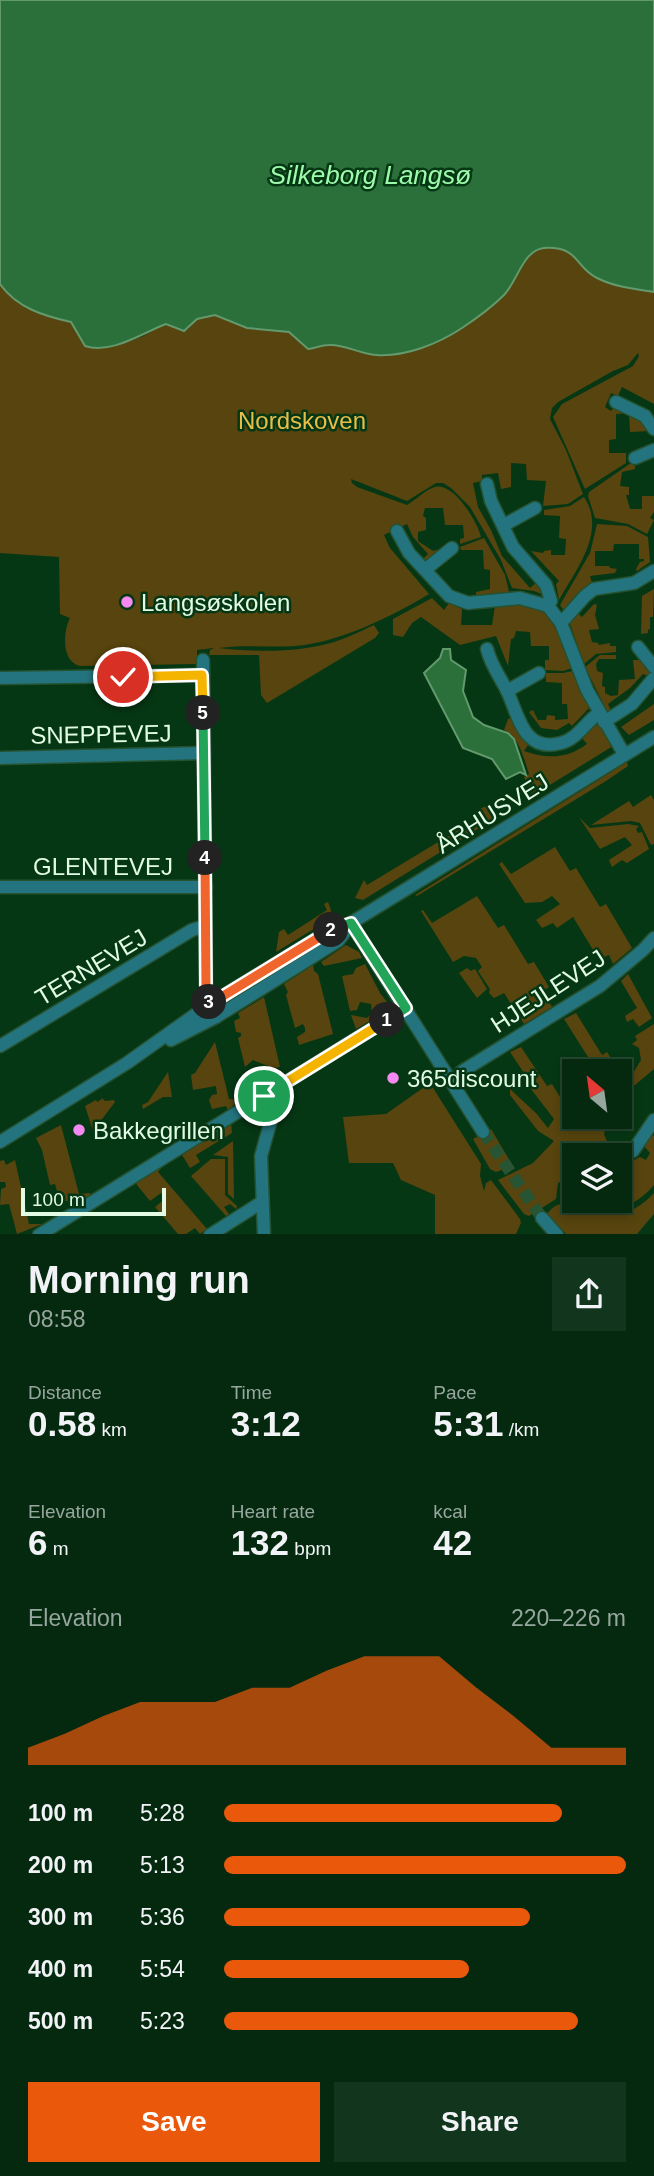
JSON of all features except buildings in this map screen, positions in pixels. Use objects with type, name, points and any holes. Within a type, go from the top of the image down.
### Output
[{"type":"street","points":[[616,402],[645,416],[654,429]]},
{"type":"street","points":[[635,458],[654,450]]},
{"type":"street","points":[[487,484],[491,501],[518,554],[546,585],[551,601],[548,607]]},
{"type":"street","points":[[505,525],[535,508]]},
{"type":"street","points":[[397,531],[409,552],[441,588],[458,600],[468,603],[520,598],[548,607],[561,623],[582,679],[624,754]]},
{"type":"street","points":[[426,569],[452,548]]},
{"type":"street","points":[[561,623],[594,589],[634,583],[654,571]]},
{"type":"street","points":[[638,647],[654,667]]},
{"type":"street","points":[[487,649],[492,666],[507,691],[521,727],[527,734],[543,743],[552,744],[570,739],[602,717],[632,705],[654,678]]},
{"type":"street","points":[[203,660],[206,990],[216,1017]]},
{"type":"street","points":[[507,691],[539,673]]},
{"type":"street","points":[[0,678],[202,675]]},
{"type":"street","name":"ÅRHUSVEJ","points":[[0,1142],[127,1063],[210,1004],[331,930],[351,923],[654,737]]},
{"type":"street","name":"SNEPPEVEJ","points":[[0,758],[204,753]]},
{"type":"street","name":"GLENTEVEJ","points":[[0,887],[206,887]]},
{"type":"street","points":[[351,923],[483,1132]]},
{"type":"street","name":"ÅRHUSVEJ","points":[[127,1063],[216,1017],[338,941],[351,923]]},
{"type":"street","name":"TERNEVEJ","points":[[0,1046],[192,930],[205,926]]},
{"type":"street","name":"HJEJLEVEJ","points":[[461,1072],[600,986],[654,938]]},
{"type":"street","points":[[39,1234],[406,1008]]},
{"type":"street","points":[[264,1096],[273,1113],[261,1156],[264,1234]]},
{"type":"street","points":[[633,1151],[654,1120]]},
{"type":"street","points":[[210,1234],[262,1202]]},
{"type":"street","points":[[542,1219],[557,1234]]},
{"type":"green space","name":"Nordskoven","points":[[540,248],[557,249],[572,254],[591,274],[602,280],[654,292],[654,404],[622,387],[618,396],[611,393],[605,407],[611,411],[615,406],[641,418],[650,431],[630,432],[629,413],[616,414],[616,439],[609,440],[609,453],[626,453],[626,463],[585,489],[553,417],[562,404],[633,366],[638,353],[628,365],[558,402],[552,408],[550,419],[566,450],[583,494],[568,504],[543,506],[546,481],[527,480],[526,464],[511,463],[511,487],[501,489],[498,473],[482,475],[482,481],[473,483],[478,507],[502,556],[530,588],[537,582],[546,596],[534,591],[512,588],[501,560],[470,507],[443,483],[436,483],[407,501],[351,479],[357,487],[407,505],[432,488],[442,487],[464,505],[481,537],[460,544],[460,539],[464,538],[463,525],[445,525],[443,508],[425,508],[423,516],[426,518],[426,530],[418,532],[418,541],[433,551],[441,549],[428,561],[423,559],[428,554],[413,537],[407,524],[384,535],[390,548],[429,594],[382,619],[329,640],[295,646],[219,648],[262,651],[320,646],[374,625],[379,633],[375,638],[267,703],[261,695],[259,655],[209,655],[214,648],[197,650],[197,664],[80,666],[69,658],[65,638],[70,618],[60,614],[59,557],[0,553],[0,284],[14,299],[31,310],[71,322],[85,346],[128,342],[166,324],[181,331],[187,330],[197,319],[215,315],[256,330],[289,332],[308,349],[331,344],[375,355],[396,355],[504,295],[529,257]]},
{"type":"green space","points":[[631,463],[635,469],[622,472],[620,486],[629,487],[629,495],[626,495],[630,509],[642,509],[642,496],[654,496],[654,512],[650,518],[654,520],[647,534],[628,524],[595,518],[588,496],[589,492]]},
{"type":"green space","points":[[584,497],[590,510],[591,537],[559,600],[556,584],[559,581],[531,551],[543,553],[551,550],[551,555],[565,555],[566,539],[559,538],[560,516],[544,515],[544,510],[570,506]]},
{"type":"green space","points":[[597,524],[627,526],[648,537],[650,562],[637,571],[640,562],[644,561],[639,559],[639,544],[614,544],[613,551],[595,551],[595,566],[609,566],[617,569],[615,573],[590,576],[592,583],[580,592],[564,611],[560,605],[590,553]]},
{"type":"green space","points":[[484,538],[505,575],[509,592],[476,600],[476,592],[490,589],[490,570],[484,569],[483,550],[461,550],[460,547]]},
{"type":"green space","points":[[654,589],[650,629],[648,633],[641,634],[642,596]]},
{"type":"green space","points":[[432,598],[444,610],[449,603],[462,609],[461,625],[492,625],[495,606],[519,601],[544,610],[558,625],[572,668],[563,671],[545,670],[545,660],[549,660],[549,646],[531,646],[530,632],[516,631],[511,639],[508,666],[496,636],[460,645],[421,617],[412,623],[403,637],[393,635],[393,619]]},
{"type":"green space","points":[[594,604],[597,605],[595,615],[599,629],[589,630],[592,642],[599,645],[610,643],[610,646],[616,646],[616,652],[596,654],[584,664],[569,621],[577,612],[582,617]]},
{"type":"green space","points":[[600,655],[616,655],[616,659],[599,659],[596,664],[597,671],[603,673],[602,686],[605,687],[605,693],[611,696],[618,695],[619,680],[635,679],[633,660],[641,660],[650,672],[648,676],[643,674],[630,688],[608,704],[611,711],[608,713],[585,667]]},
{"type":"green space","points":[[573,671],[590,707],[572,726],[569,723],[557,730],[541,728],[529,712],[533,710],[538,720],[546,720],[547,715],[555,716],[555,720],[568,719],[567,704],[562,704],[562,683],[546,682],[546,673]]},
{"type":"green space","points":[[654,704],[654,720],[629,735],[621,727]]},
{"type":"green space","points":[[512,718],[530,742],[524,751],[532,754],[557,756],[572,753],[587,744],[581,737],[595,722],[598,722],[613,746],[532,796],[524,777],[529,774],[520,749],[514,737],[504,730],[508,719]]},
{"type":"green space","points":[[627,762],[628,766],[606,781],[415,895]]},
{"type":"green space","points":[[651,795],[654,800],[654,844],[651,845],[640,823],[631,821],[591,825],[629,801],[633,807]]},
{"type":"green space","points":[[486,806],[494,819],[363,900],[355,898],[364,880],[367,885],[483,815],[480,809]]},
{"type":"green space","points":[[579,817],[590,828],[628,824],[639,826],[636,829],[638,833],[642,832],[649,849],[627,863],[622,860],[612,867],[609,860],[632,845],[625,837],[600,849]]},
{"type":"green space","points":[[555,847],[570,871],[576,868],[600,907],[606,904],[632,948],[613,964],[609,955],[604,957],[598,951],[595,953],[573,917],[557,928],[553,923],[542,928],[536,920],[560,904],[552,896],[542,902],[525,903],[499,864],[502,862],[511,874]]},
{"type":"green space","points":[[477,896],[498,928],[504,925],[528,964],[534,962],[549,987],[543,991],[552,1007],[524,1024],[504,993],[494,998],[489,993],[490,989],[478,971],[482,967],[476,958],[464,956],[453,962],[421,911],[423,910],[432,923]]},
{"type":"green space","points":[[328,902],[330,919],[276,952],[279,932],[284,929],[288,935],[327,910],[324,904]]},
{"type":"green space","points":[[346,945],[359,952],[362,958],[324,966],[321,962]]},
{"type":"green space","points":[[365,964],[390,1009],[356,1029],[351,1015],[367,1018],[372,1013],[371,1004],[360,1002],[357,1010],[350,1011],[342,976],[353,974],[356,968]]},
{"type":"green space","points":[[313,965],[318,974],[333,1034],[299,1045],[297,1037],[305,1032],[305,1028],[303,1024],[295,1028],[284,984]]},
{"type":"green space","points":[[467,968],[471,971],[475,969],[487,989],[477,998],[459,973]]},
{"type":"green space","points":[[628,974],[652,1018],[639,1027],[633,1019],[627,1022],[625,1016],[637,1008],[621,981]]},
{"type":"green space","points":[[264,997],[280,1067],[273,1068],[253,1060],[245,1067],[238,1038],[241,1033],[236,1032],[234,1021],[240,1018],[238,1013]]},
{"type":"green space","points":[[576,1013],[602,1055],[607,1052],[611,1059],[585,1059],[588,1057],[564,1019]]},
{"type":"green space","points":[[654,1024],[654,1069],[632,1086],[632,1075],[641,1060],[639,1048],[632,1044],[637,1040],[635,1036]]},
{"type":"green space","points":[[215,1042],[229,1099],[233,1099],[235,1104],[228,1110],[226,1106],[212,1109],[209,1100],[212,1095],[217,1094],[216,1086],[193,1090],[191,1075]]},
{"type":"green space","points":[[521,1047],[547,1086],[552,1084],[562,1100],[562,1129],[605,1129],[608,1143],[562,1143],[562,1181],[558,1183],[556,1199],[529,1216],[524,1214],[498,1180],[533,1163],[554,1141],[538,1131],[510,1095],[510,1089],[548,1128],[554,1119],[521,1076],[524,1073],[510,1052]]},
{"type":"green space","points":[[168,1072],[172,1097],[163,1097],[143,1109],[142,1105],[148,1102]]},
{"type":"green space","points":[[430,1083],[481,1164],[480,1176],[484,1191],[486,1183],[491,1180],[520,1219],[516,1234],[435,1234],[435,1195],[401,1180],[393,1163],[349,1163],[343,1117],[386,1114]]},
{"type":"green space","points":[[101,1097],[105,1101],[115,1102],[93,1131],[85,1106],[96,1100],[97,1102]]},
{"type":"green space","points":[[231,1122],[232,1133],[196,1155],[200,1162],[190,1168],[181,1153]]},
{"type":"green space","points":[[61,1125],[79,1194],[90,1193],[70,1207],[68,1201],[60,1201],[55,1184],[50,1185],[42,1150],[36,1138]]},
{"type":"green space","points":[[491,1129],[513,1166],[496,1172],[490,1169],[473,1139]]},
{"type":"green space","points":[[650,1133],[654,1136],[654,1185],[632,1203],[632,1163],[640,1157],[646,1160],[650,1153],[643,1145]]},
{"type":"green space","points":[[233,1141],[234,1199],[228,1194],[228,1157],[213,1155]]},
{"type":"green space","points":[[211,1159],[225,1159],[225,1195],[237,1206],[236,1209],[230,1204],[224,1207],[229,1214],[226,1216],[191,1176]]},
{"type":"green space","points":[[4,1160],[6,1165],[15,1160],[29,1224],[42,1224],[17,1234],[9,1204],[0,1205],[1,1189],[6,1187],[5,1182],[0,1182],[0,1161]]},
{"type":"green space","points":[[166,1162],[158,1172],[207,1229],[200,1234],[195,1228],[186,1234],[178,1234],[155,1207],[165,1199],[161,1193],[150,1201],[137,1185],[136,1182]]},
{"type":"green space","points":[[654,1193],[654,1214],[637,1234],[566,1234],[547,1214],[562,1204],[562,1213],[614,1215],[632,1213],[632,1210]]},
{"type":"water","name":"Silkeborg Langsø","points":[[0,0],[654,0],[654,292],[604,281],[590,273],[564,250],[544,248],[531,254],[509,289],[483,313],[443,339],[410,352],[376,355],[335,345],[308,349],[289,332],[247,328],[215,315],[197,319],[184,331],[166,324],[116,345],[95,348],[85,346],[71,322],[41,314],[23,305],[0,284]]},
{"type":"water","points":[[443,649],[450,649],[451,660],[466,670],[463,691],[473,717],[484,725],[508,733],[514,739],[526,775],[520,772],[506,779],[492,759],[463,748],[424,673],[440,658]]},
{"type":"tunnel","points":[[483,1132],[542,1218]]},
{"type":"place","name":"Langsøskolen","points":[[127,602]]},
{"type":"place","name":"365discount","points":[[393,1078]]},
{"type":"place","name":"Bakkegrillen","points":[[79,1130]]},
{"type":"route","points":[[123,677],[202,675],[206,990],[210,1004],[331,930],[351,923],[406,1008],[264,1096]]}]
